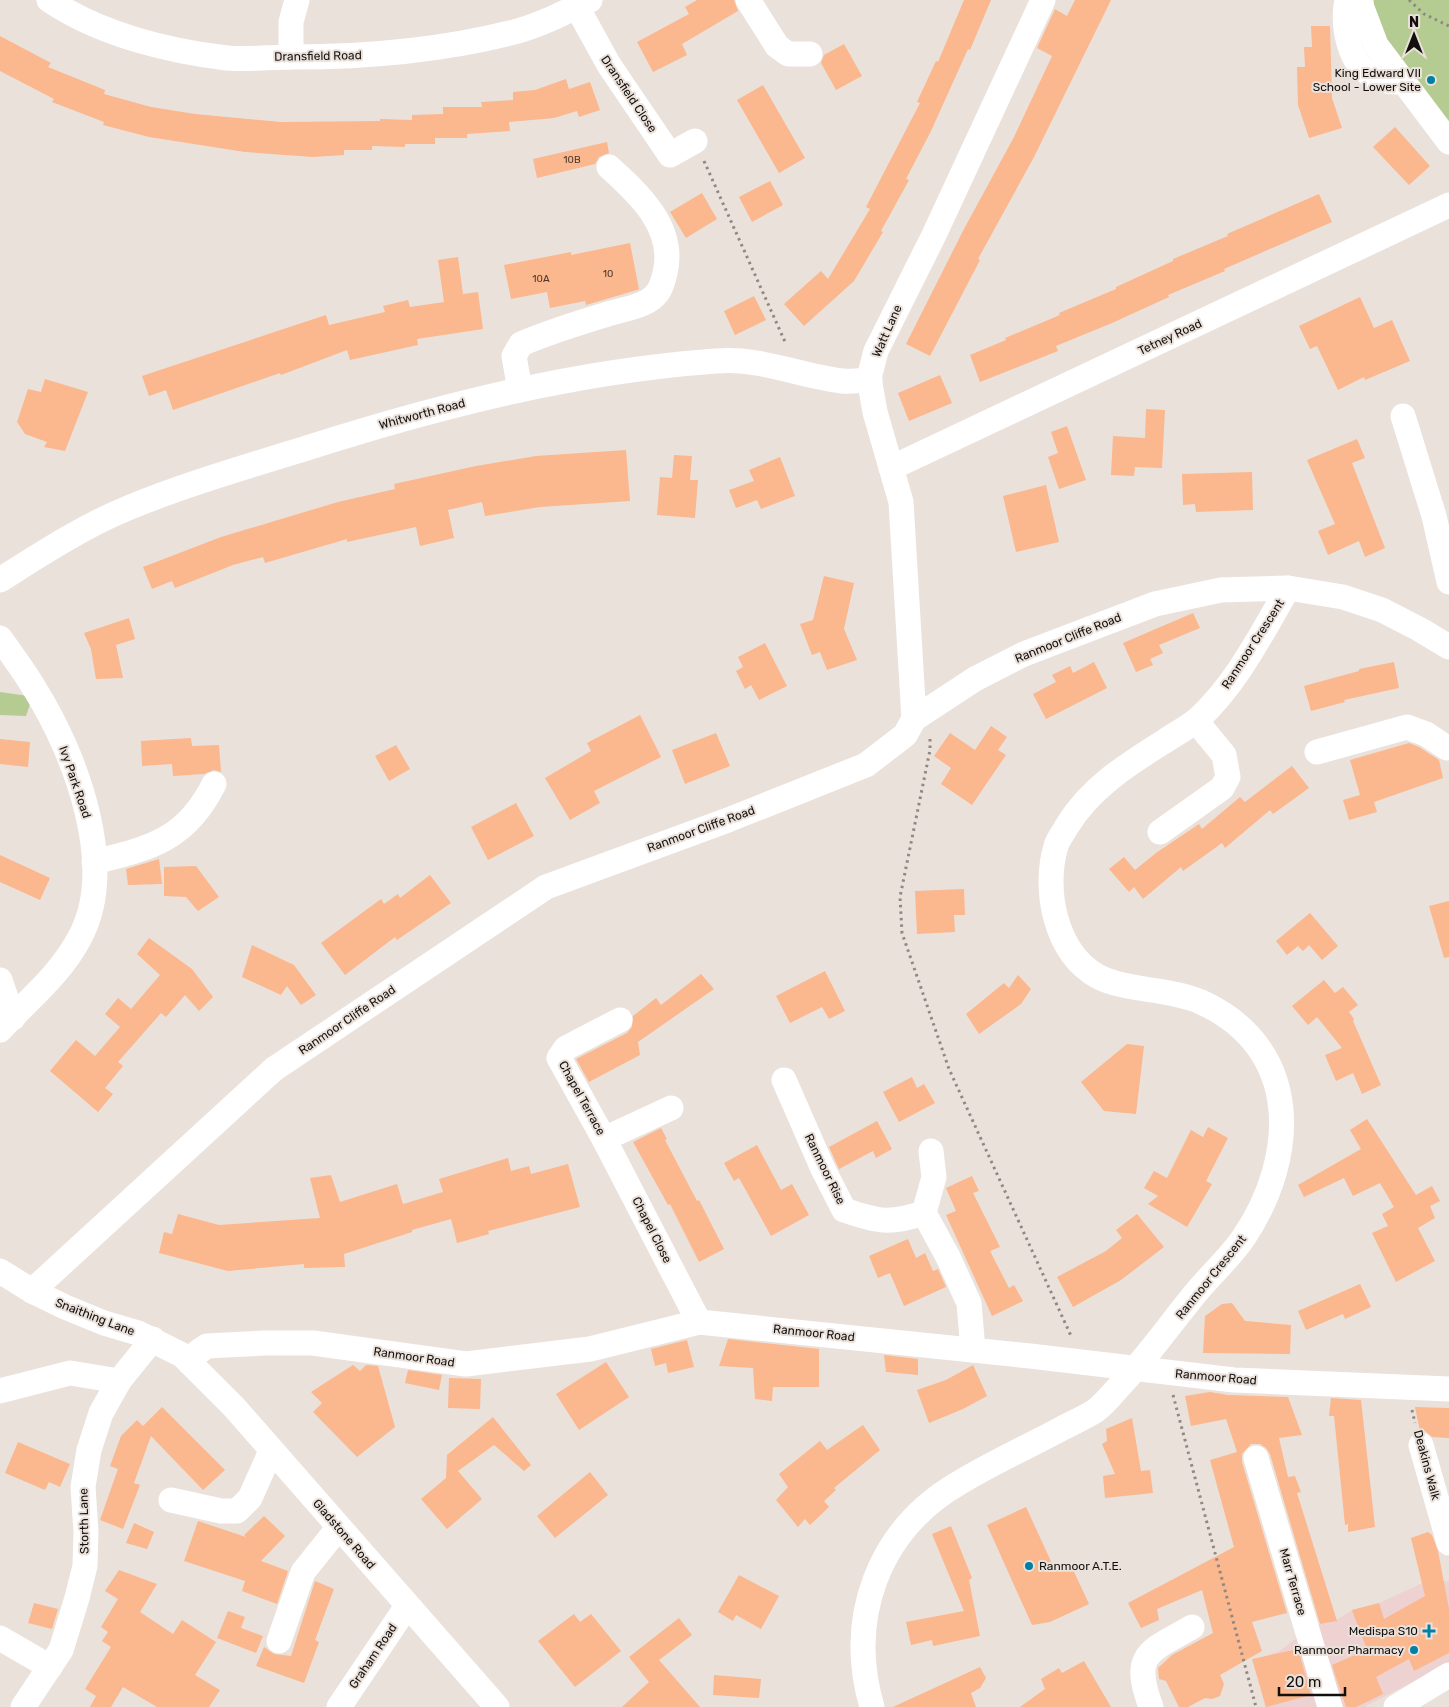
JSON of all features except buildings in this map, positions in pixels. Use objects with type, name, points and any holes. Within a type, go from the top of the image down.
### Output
[{"type":"street","name":"Dransfield Road","points":[[48,0],[60,8],[108,29],[163,47],[229,58],[346,57],[423,49],[512,33],[583,3]]},
{"type":"street","points":[[291,57],[291,22],[297,0]]},
{"type":"street","points":[[748,0],[777,46],[788,54],[810,54]]},
{"type":"street","name":"Watt Lane","points":[[922,713],[901,502],[875,412],[870,380],[880,343],[934,236],[1043,0]]},
{"type":"street","points":[[1347,0],[1345,11],[1347,38],[1357,60],[1371,76],[1387,82],[1403,82]]},
{"type":"street","points":[[1359,0],[1361,10],[1376,45],[1449,142]]},
{"type":"street","name":"Dransfield Close","points":[[583,3],[608,65],[670,155],[695,141]]},
{"type":"street","points":[[520,390],[514,356],[521,344],[559,329],[648,302],[660,291],[667,264],[664,234],[653,212],[639,194],[609,167]]},
{"type":"street","name":"Tetney Road","points":[[891,468],[1449,204]]},
{"type":"street","name":"Whitworth Road","points":[[0,580],[61,542],[127,508],[228,473],[420,413],[520,390],[639,369],[719,360],[761,362],[844,382],[870,380]]},
{"type":"street","points":[[1403,416],[1434,516],[1449,582]]},
{"type":"street","name":"Ranmoor Cliffe Road","points":[[32,1291],[178,1155],[274,1069],[546,887],[728,820],[866,765],[905,735],[922,713],[976,679],[1024,654],[1155,604],[1221,590],[1288,588],[1343,597],[1382,610],[1419,628],[1449,647]]},
{"type":"street","name":"Ranmoor Crescent","points":[[872,1707],[865,1685],[864,1616],[872,1586],[885,1557],[906,1526],[928,1504],[958,1483],[1096,1410],[1136,1370],[1194,1295],[1243,1239],[1265,1202],[1281,1149],[1282,1101],[1271,1067],[1250,1037],[1226,1017],[1202,1003],[1172,992],[1125,985],[1097,976],[1072,954],[1056,919],[1051,885],[1056,844],[1078,808],[1124,767],[1196,721],[1226,688],[1288,588]]},
{"type":"street","name":"Ivy Park Road","points":[[0,638],[36,690],[58,733],[85,805],[94,862],[91,903],[80,937],[55,975],[6,1024]]},
{"type":"street","points":[[1160,832],[1222,788],[1228,776],[1224,754],[1196,721]]},
{"type":"street","points":[[1317,752],[1408,727],[1426,734],[1448,750]]},
{"type":"street","points":[[94,862],[137,851],[181,828],[194,818],[214,784]]},
{"type":"street","points":[[0,980],[6,1024]]},
{"type":"street","name":"Chapel Terrace","points":[[620,1020],[566,1048],[559,1058],[604,1139],[671,1108]]},
{"type":"street","name":"Ranmoor Rise","points":[[784,1080],[823,1169],[844,1210],[866,1218],[896,1222],[924,1213]]},
{"type":"street","name":"Chapel Close","points":[[604,1139],[699,1322]]},
{"type":"street","points":[[931,1150],[934,1177],[924,1213],[969,1303],[973,1350]]},
{"type":"street","name":"Snaithing Lane","points":[[0,1271],[32,1291],[65,1307],[170,1347],[190,1363]]},
{"type":"street","name":"Ranmoor Road","points":[[190,1363],[198,1352],[206,1346],[274,1343],[313,1343],[466,1364],[485,1363],[590,1349],[699,1322],[973,1350],[1234,1380],[1449,1389]]},
{"type":"street","name":"Storth Lane","points":[[24,1707],[61,1650],[85,1566],[86,1532],[83,1487],[89,1450],[101,1413],[119,1381],[153,1339]]},
{"type":"street","name":"Gladstone Road","points":[[190,1363],[234,1407],[497,1707]]},
{"type":"street","points":[[0,1391],[70,1373],[119,1381]]},
{"type":"street","name":"Deakins Walk","points":[[1421,1445],[1449,1543]]},
{"type":"street","points":[[171,1500],[220,1511],[237,1511],[250,1498],[271,1451]]},
{"type":"street","name":"Marr Terrace","points":[[1256,1458],[1330,1707]]},
{"type":"street","points":[[279,1641],[303,1572],[339,1528]]},
{"type":"street","name":"Graham Road","points":[[339,1707],[407,1606]]},
{"type":"street","points":[[1151,1707],[1142,1682],[1142,1664],[1149,1652],[1192,1627]]},
{"type":"street","points":[[0,1638],[50,1667]]},
{"type":"street","points":[[1400,1706],[1449,1674]]},
{"type":"path","points":[[1409,0],[1424,14],[1449,26]]},
{"type":"path","points":[[695,141],[786,344]]},
{"type":"path","points":[[922,713],[930,750],[900,897],[902,933],[949,1069],[1084,1363]]},
{"type":"path","points":[[1167,1373],[1256,1707]]},
{"type":"path","name":"Deakins Walk","points":[[1407,1387],[1421,1445]]},
{"type":"shaded area","points":[[1449,1581],[1449,1663],[1364,1707],[1265,1707],[1253,1660],[1278,1652],[1313,1626],[1335,1621],[1352,1610],[1379,1603],[1420,1584]]},
{"type":"green space","name":"King Edward VII School - Lower Site","points":[[1374,0],[1449,0],[1449,123],[1374,24]]},
{"type":"green space","points":[[0,692],[28,696],[30,704],[26,716],[0,715]]},
{"type":"place","name":"King Edward VII School - Lower Site","points":[[1431,80]]},
{"type":"place","name":"Ranmoor A.T.E.","points":[[1029,1566]]},
{"type":"place","name":"Medispa S10","points":[[1429,1631]]},
{"type":"place","name":"Ranmoor Pharmacy","points":[[1414,1650]]}]
